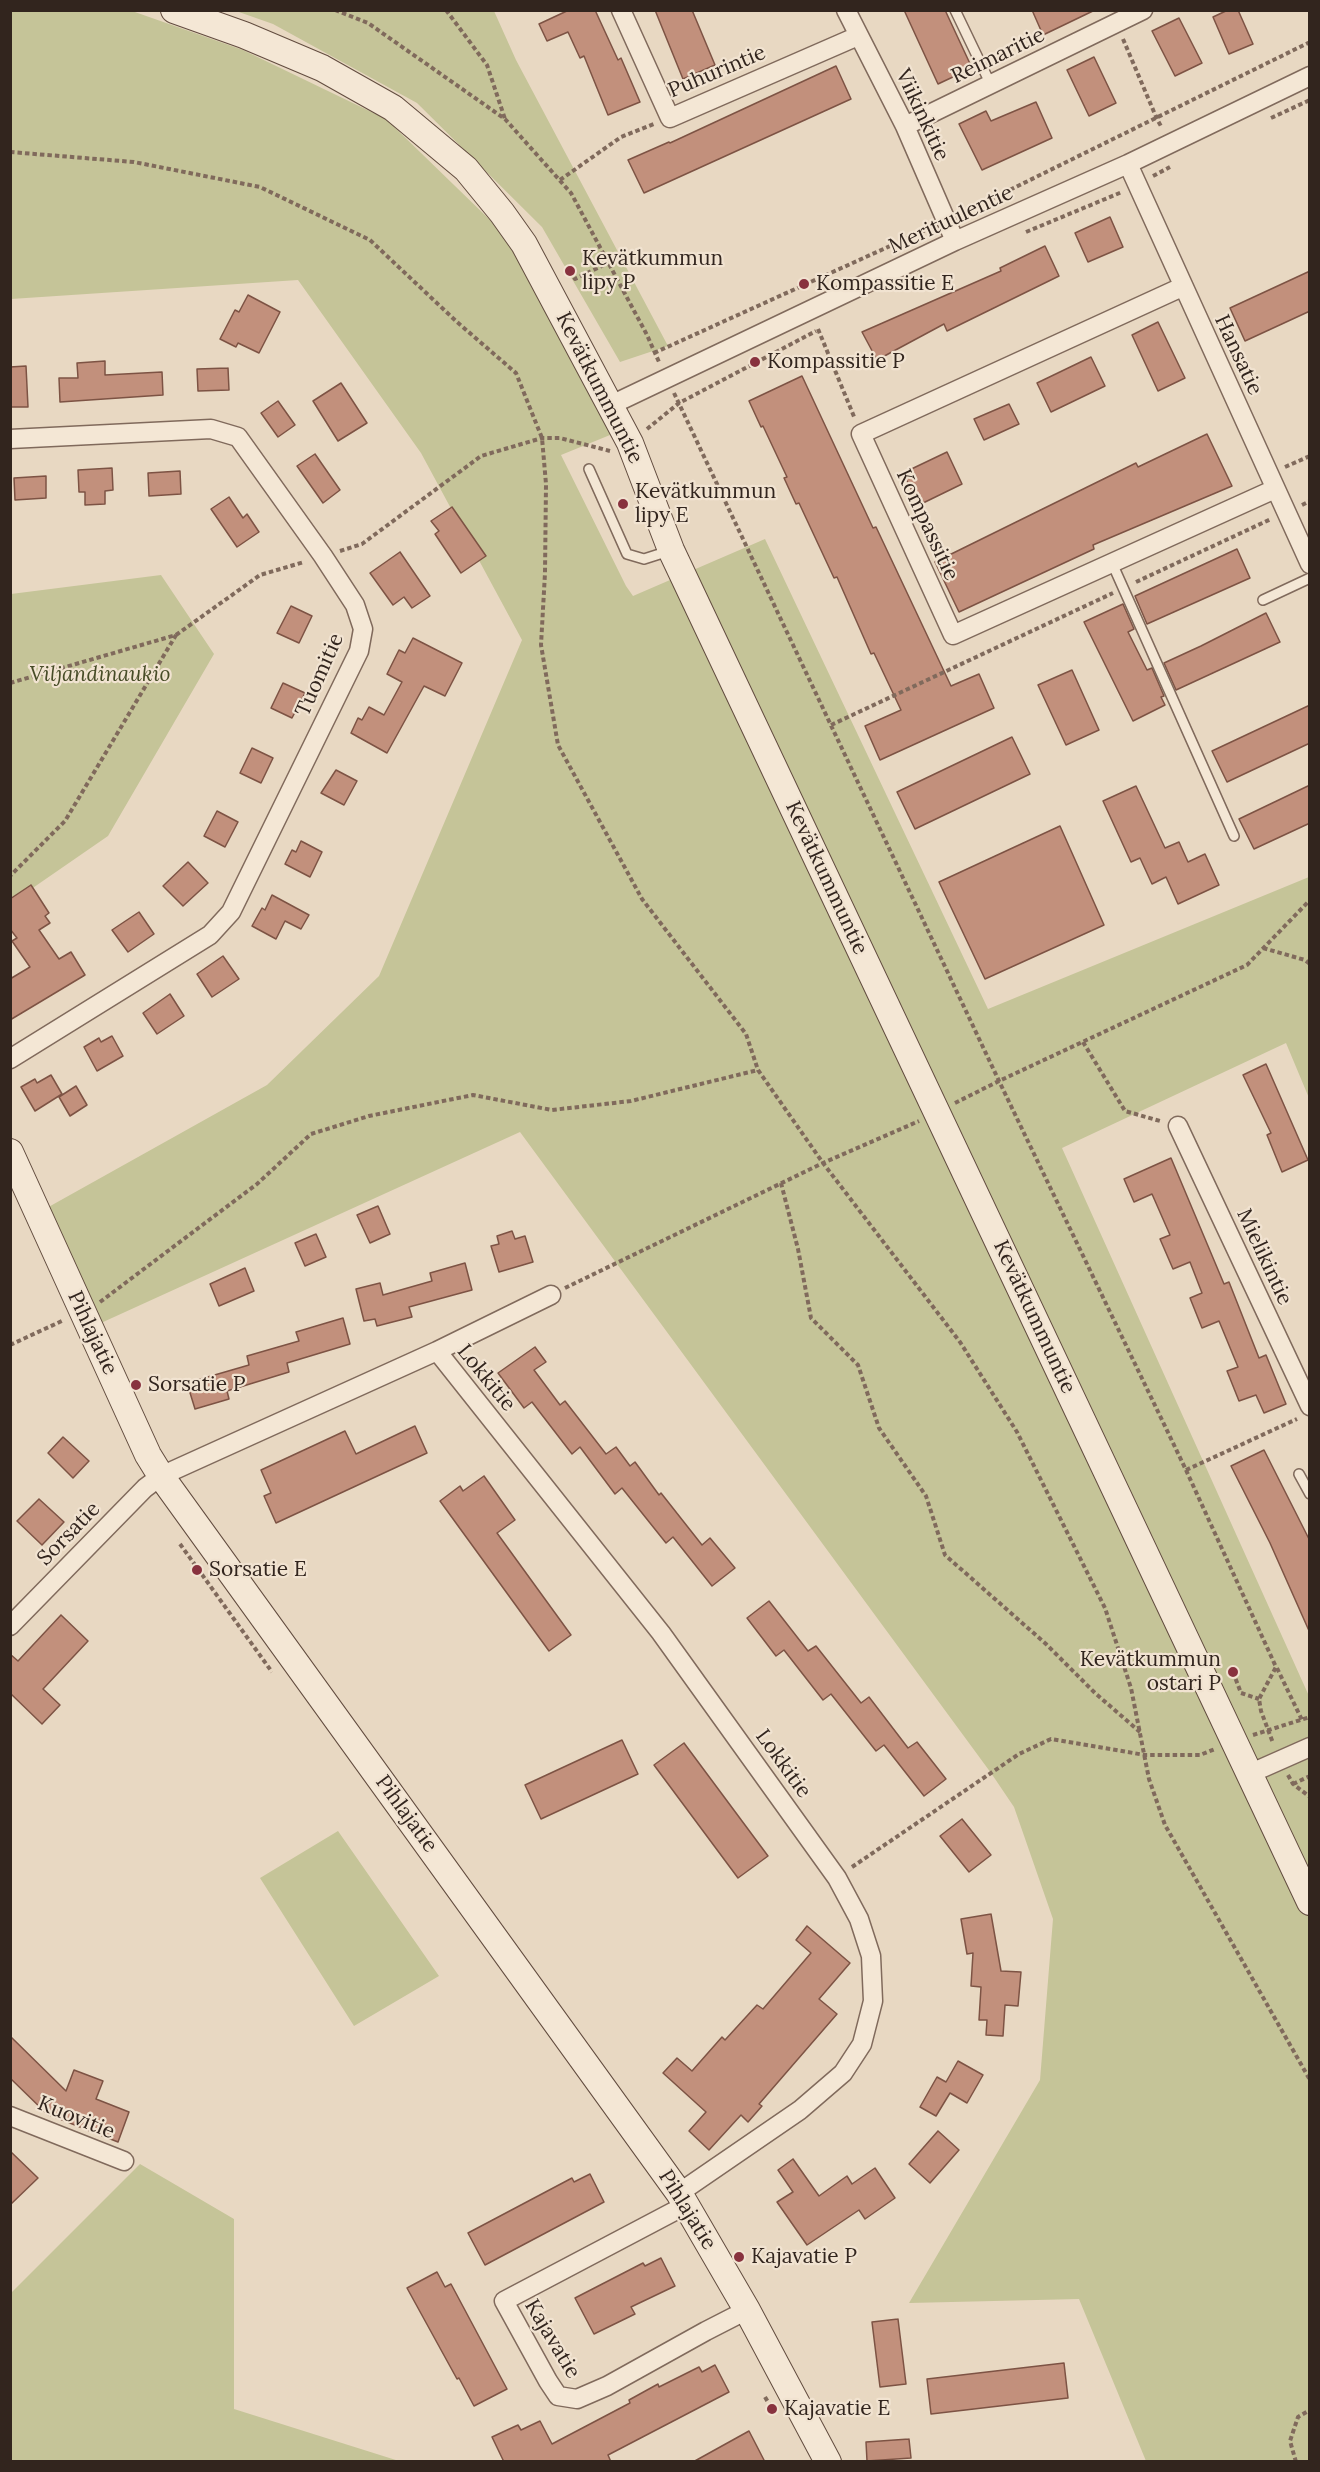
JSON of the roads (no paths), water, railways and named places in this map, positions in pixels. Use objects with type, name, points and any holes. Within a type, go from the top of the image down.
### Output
[{"type":"street","name":"Kevätkummuntie","points":[[174,10],[244,35],[322,68],[393,108],[466,170],[502,213],[524,244],[630,443],[671,550],[1310,1902]]},
{"type":"street","name":"Puhurintie","points":[[621,10],[670,118],[858,36]]},
{"type":"street","name":"Viikinkitie","points":[[846,10],[905,126],[955,241]]},
{"type":"street","name":"Reimaritie","points":[[905,126],[1143,10]]},
{"type":"street","name":"Merituulentie","points":[[611,405],[955,241],[1128,164],[1310,76]]},
{"type":"street","name":"Hansatie","points":[[1128,164],[1136,186],[1310,564]]},
{"type":"street","name":"Kompassitie","points":[[1182,287],[861,434],[953,635],[1112,563],[1271,481]]},
{"type":"street","name":"Tuomitie","points":[[10,439],[211,429],[238,437],[355,605],[363,629],[359,651],[231,912],[210,935],[10,1059]]},
{"type":"street","name":"Mielikintie","points":[[1178,1126],[1304,1412]]},
{"type":"street","name":"Pihlajatie","points":[[10,1152],[148,1455],[161,1476],[682,2199],[747,2310],[828,2462]]},
{"type":"street","name":"Lokkitie","points":[[161,1476],[436,1351],[551,1295]]},
{"type":"street","name":"Lokkitie","points":[[436,1351],[661,1633],[837,1878],[859,1919],[871,1956],[873,2001],[862,2044],[843,2073],[800,2110],[682,2199]]},
{"type":"street","name":"Sorsatie","points":[[10,1626],[145,1488],[161,1476]]},
{"type":"street","points":[[1249,1774],[1310,1747]]},
{"type":"street","name":"Kuovitie","points":[[10,2116],[124,2161]]},
{"type":"street","name":"Kajavatie","points":[[682,2199],[504,2301],[548,2381],[558,2396],[576,2399],[607,2386],[747,2310]]},
{"type":"lane","points":[[955,10],[991,85]]},
{"type":"lane","points":[[589,469],[627,554],[644,559],[671,550]]},
{"type":"lane","points":[[1112,563],[1234,836]]},
{"type":"lane","points":[[1263,600],[1310,578]]},
{"type":"lane","points":[[1299,1474],[1310,1494]]},
{"type":"place","name":"Kevätkummun lipy P","points":[[570,271]]},
{"type":"place","name":"Kompassitie E","points":[[804,284]]},
{"type":"place","name":"Kompassitie P","points":[[755,362]]},
{"type":"place","name":"Kevätkummun lipy E","points":[[623,504]]},
{"type":"place","name":"Sorsatie P","points":[[136,1385]]},
{"type":"place","name":"Sorsatie E","points":[[197,1570]]},
{"type":"place","name":"Kevätkummun ostari P","points":[[1233,1672]]},
{"type":"place","name":"Kajavatie P","points":[[739,2257]]},
{"type":"place","name":"Kajavatie E","points":[[772,2409]]},
{"type":"park label","name":"Viljandinaukio","points":[[100,675]]}]
